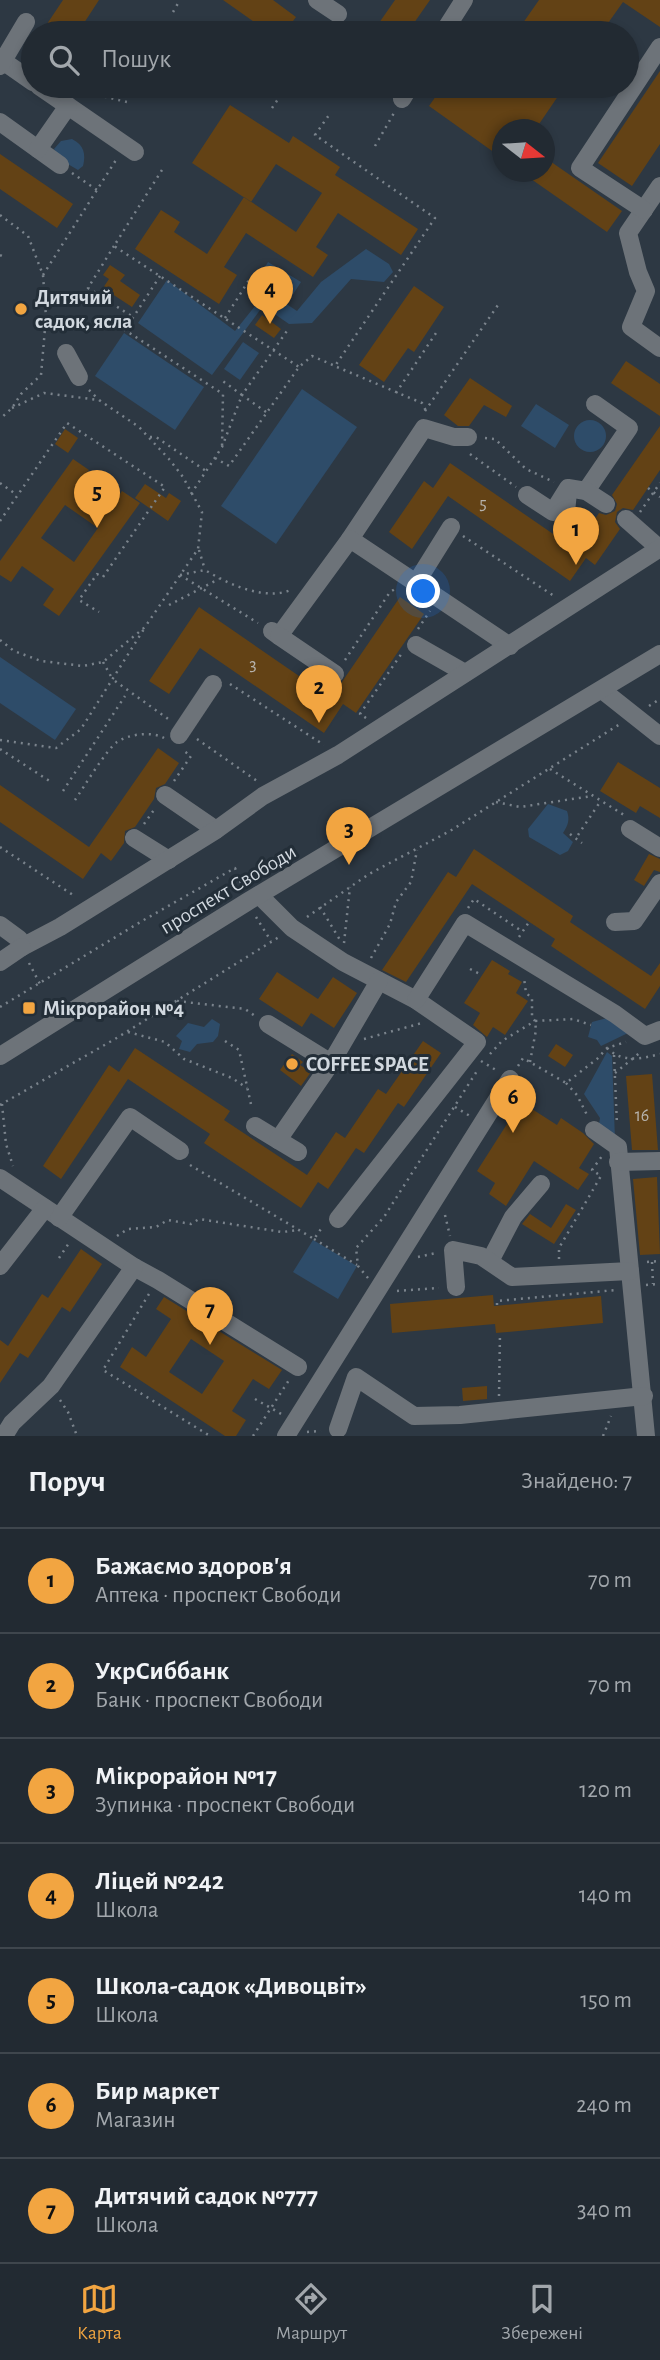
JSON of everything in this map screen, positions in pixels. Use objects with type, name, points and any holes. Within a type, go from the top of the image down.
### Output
[{"type":"street","points":[[317,0],[338,14]]},
{"type":"street","points":[[451,21],[464,0]]},
{"type":"street","points":[[21,30],[1,62],[21,74]]},
{"type":"street","points":[[639,79],[660,47]]},
{"type":"street","points":[[56,98],[130,148]]},
{"type":"street","points":[[626,98],[580,168],[644,209]]},
{"type":"street","points":[[38,149],[71,108]]},
{"type":"street","points":[[0,122],[60,165]]},
{"type":"street","points":[[660,186],[628,233],[646,291],[631,327],[660,348]]},
{"type":"street","points":[[66,353],[79,377]]},
{"type":"street","points":[[527,495],[553,512],[577,489],[629,428],[595,404]]},
{"type":"street","points":[[335,674],[276,634],[350,539],[422,420],[461,437]]},
{"type":"street","points":[[577,489],[606,504]]},
{"type":"street","points":[[572,525],[566,512],[577,489]]},
{"type":"street","points":[[0,962],[169,860],[263,796],[338,755],[660,548],[626,519]]},
{"type":"street","points":[[409,587],[451,527]]},
{"type":"street","points":[[350,539],[409,587],[510,646]]},
{"type":"street","points":[[409,649],[465,673]]},
{"type":"street","name":"проспект Свободи","points":[[0,1056],[259,895],[660,654]]},
{"type":"street","points":[[177,742],[219,682]]},
{"type":"street","points":[[602,690],[660,736]]},
{"type":"street","points":[[164,795],[215,830]]},
{"type":"street","points":[[630,829],[660,848]]},
{"type":"street","points":[[134,838],[169,860]]},
{"type":"street","points":[[615,922],[635,921],[660,883]]},
{"type":"street","points":[[259,895],[292,928],[371,977],[415,999],[477,1042],[475,1058],[338,1219]]},
{"type":"street","points":[[415,999],[465,923],[615,1014],[645,1036],[658,1031]]},
{"type":"street","points":[[0,925],[19,939],[22,947]]},
{"type":"street","points":[[278,1140],[342,1044],[371,977]]},
{"type":"street","points":[[264,1022],[331,1063]]},
{"type":"street","points":[[289,1431],[371,1285],[394,1262],[510,1079]]},
{"type":"street","points":[[0,1266],[52,1213],[130,1117],[180,1151]]},
{"type":"street","points":[[255,1126],[298,1153]]},
{"type":"street","points":[[594,1130],[616,1150],[660,1161]]},
{"type":"street","points":[[616,1150],[644,1396],[646,1436]]},
{"type":"street","points":[[0,1178],[104,1248],[298,1367]]},
{"type":"street","points":[[491,1261],[513,1217],[541,1184]]},
{"type":"street","points":[[456,1287],[453,1250],[481,1256],[512,1277],[630,1271]]},
{"type":"street","points":[[4,1436],[12,1423],[51,1386],[134,1267]]},
{"type":"street","points":[[338,1429],[356,1377],[414,1416],[499,1411],[644,1396]]},
{"type":"path","points":[[173,12],[180,0]]},
{"type":"path","points":[[71,108],[83,98]]},
{"type":"path","points":[[110,98],[127,102]]},
{"type":"path","points":[[272,108],[279,98]]},
{"type":"path","points":[[375,146],[403,98]]},
{"type":"path","points":[[329,115],[315,135],[435,218],[335,366]]},
{"type":"path","points":[[43,275],[97,190],[130,148]]},
{"type":"path","points":[[60,165],[97,190]]},
{"type":"path","points":[[133,317],[88,288],[162,170]]},
{"type":"path","points":[[0,215],[28,236],[43,275],[46,317],[41,375],[0,419]]},
{"type":"path","points":[[114,246],[299,367]]},
{"type":"path","points":[[160,276],[125,330],[223,394],[222,447]]},
{"type":"path","points":[[225,318],[251,277]]},
{"type":"path","points":[[422,420],[498,305]]},
{"type":"path","points":[[191,494],[222,447],[242,395],[289,328]]},
{"type":"path","points":[[396,393],[436,334]]},
{"type":"path","points":[[215,458],[229,466],[299,367],[312,356],[422,403],[422,420]]},
{"type":"path","points":[[220,379],[266,412]]},
{"type":"path","points":[[12,408],[44,393],[99,400],[139,427],[183,477],[202,512],[198,549],[205,570]]},
{"type":"path","points":[[0,521],[67,423],[164,487],[103,578],[97,574],[79,600],[99,612]]},
{"type":"path","points":[[149,438],[156,437],[206,471]]},
{"type":"path","points":[[527,495],[468,453],[461,437],[495,439],[526,468],[543,478],[577,489]]},
{"type":"path","points":[[0,483],[18,495]]},
{"type":"path","points":[[648,488],[660,497]]},
{"type":"path","points":[[451,527],[563,602]]},
{"type":"path","points":[[0,740],[57,748],[81,729],[145,626],[198,549]]},
{"type":"path","points":[[180,575],[205,570],[231,585],[264,592],[286,593],[297,588]]},
{"type":"path","points":[[180,575],[276,634]]},
{"type":"path","points":[[169,605],[219,578]]},
{"type":"path","points":[[335,674],[390,592],[409,587]]},
{"type":"path","points":[[0,640],[14,651],[41,661],[83,666],[103,662],[145,626]]},
{"type":"path","points":[[373,723],[360,714],[409,649]]},
{"type":"path","points":[[103,662],[113,680]]},
{"type":"path","points":[[219,682],[338,755]]},
{"type":"path","points":[[63,791],[125,696]]},
{"type":"path","points":[[22,1192],[6,1144],[1,1105],[128,1032],[292,928],[369,874],[496,802],[660,699]]},
{"type":"path","points":[[75,800],[115,743],[150,733],[177,742],[191,756]]},
{"type":"path","points":[[0,749],[51,782]]},
{"type":"path","points":[[550,769],[608,805]]},
{"type":"path","points":[[496,802],[520,807],[592,796]]},
{"type":"path","points":[[578,835],[601,801]]},
{"type":"path","points":[[570,834],[582,843]]},
{"type":"path","points":[[0,847],[85,903]]},
{"type":"path","points":[[371,977],[396,902],[411,882],[417,849]]},
{"type":"path","points":[[0,1007],[235,867]]},
{"type":"path","points":[[320,906],[344,946],[350,887]]},
{"type":"path","points":[[465,923],[460,920],[474,899],[523,932]]},
{"type":"path","points":[[470,969],[482,975]]},
{"type":"path","points":[[31,971],[40,984]]},
{"type":"path","points":[[526,993],[532,998],[535,1021],[535,1040],[530,1062]]},
{"type":"path","points":[[177,1000],[245,1009],[264,1022]]},
{"type":"path","points":[[342,1044],[442,1018]]},
{"type":"path","points":[[358,1266],[356,1248],[384,1217],[475,1058],[535,1021],[573,1019],[591,1025]]},
{"type":"path","points":[[615,1073],[639,1054],[658,1031]]},
{"type":"path","points":[[128,1032],[164,1042],[184,1059],[232,1078],[247,1088]]},
{"type":"path","points":[[225,1041],[239,1050],[255,1126]]},
{"type":"path","points":[[566,1083],[607,1048],[614,1055],[632,1059],[660,1054]]},
{"type":"path","points":[[559,1248],[601,1176],[592,1170],[616,1150],[614,1055]]},
{"type":"path","points":[[475,1058],[510,1079],[523,1058],[566,1083],[576,1095],[594,1130]]},
{"type":"path","points":[[197,1169],[358,1266],[371,1285],[456,1287]]},
{"type":"path","points":[[394,1262],[453,1250],[440,1191]]},
{"type":"path","points":[[314,1240],[332,1213],[338,1219]]},
{"type":"path","points":[[104,1248],[128,1229],[156,1227],[167,1220],[191,1224],[198,1219],[282,1233],[299,1230]]},
{"type":"path","points":[[652,1262],[653,1284]]},
{"type":"path","points":[[158,1280],[103,1370],[210,1436]]},
{"type":"path","points":[[497,1306],[497,1301],[616,1290]]},
{"type":"path","points":[[499,1411],[500,1333]]},
{"type":"path","points":[[253,1436],[298,1367]]},
{"type":"path","points":[[51,1386],[68,1412],[76,1436]]},
{"type":"path","points":[[255,1399],[271,1408],[289,1431],[338,1429]]},
{"type":"path","points":[[603,1436],[613,1410]]},
{"type":"shaded area","points":[[72,139],[82,147],[84,154],[83,166],[78,170],[61,160],[54,149],[61,141]]},
{"type":"shaded area","points":[[366,249],[389,264],[393,272],[384,282],[351,279],[312,323],[289,324],[263,306],[212,375],[138,323],[167,280],[235,331],[267,291],[297,311],[321,282]]},
{"type":"shaded area","points":[[268,262],[301,282],[290,299],[258,279]]},
{"type":"shaded area","points":[[124,333],[204,387],[175,430],[95,376]]},
{"type":"shaded area","points":[[243,342],[259,353],[240,380],[224,369]]},
{"type":"shaded area","points":[[302,389],[357,427],[276,544],[221,506]]},
{"type":"shaded area","points":[[536,404],[569,425],[555,448],[521,426]]},
{"type":"shaded area","points":[[590,420],[602,424],[606,436],[602,448],[590,452],[578,448],[574,436],[578,424]]},
{"type":"shaded area","points":[[0,657],[76,709],[55,740],[0,703]]},
{"type":"shaded area","points":[[548,804],[567,811],[568,814],[563,833],[573,842],[568,851],[560,855],[529,837],[528,829]]},
{"type":"shaded area","points":[[607,1018],[628,1033],[601,1046],[597,1040],[588,1037],[592,1022]]},
{"type":"shaded area","points":[[212,1019],[220,1024],[218,1036],[213,1042],[197,1044],[190,1052],[179,1049],[182,1041],[176,1036],[188,1023],[204,1027]]},
{"type":"shaded area","points":[[607,1052],[612,1056],[615,1140],[599,1124],[600,1118],[584,1094]]},
{"type":"shaded area","points":[[313,1240],[357,1266],[338,1299],[293,1272]]},
{"type":"building","points":[[63,0],[99,0],[85,21],[49,21]]},
{"type":"building","points":[[223,0],[273,0],[296,17],[293,21],[253,21]]},
{"type":"building","points":[[395,0],[430,0],[415,21],[380,21]]},
{"type":"building","points":[[539,0],[660,0],[660,27],[623,2],[610,21],[524,21]]},
{"type":"building","points":[[660,71],[660,144],[632,186],[598,163]]},
{"type":"building","points":[[435,98],[557,98],[542,119],[492,119],[492,151],[429,106]]},
{"type":"building","points":[[230,105],[289,143],[293,136],[340,167],[335,175],[418,229],[401,255],[338,213],[316,247],[328,255],[313,277],[246,233],[224,267],[237,275],[219,304],[135,249],[161,210],[180,222],[174,232],[207,254],[244,197],[192,163]],"holes":[[[276,164],[322,193],[296,232],[251,202]]]},
{"type":"building","points":[[0,154],[73,204],[57,228],[0,189]]},
{"type":"building","points":[[555,165],[622,211],[607,232],[535,182],[555,182]]},
{"type":"building","points":[[110,265],[125,275],[120,281],[140,295],[132,307],[103,288],[109,279],[103,275]]},
{"type":"building","points":[[414,286],[444,307],[414,352],[408,348],[384,382],[359,365]]},
{"type":"building","points":[[262,315],[281,329],[274,338],[255,325]]},
{"type":"building","points":[[626,361],[660,384],[660,416],[611,383]]},
{"type":"building","points":[[470,378],[512,406],[506,417],[484,405],[469,426],[458,426],[444,415]]},
{"type":"building","points":[[660,426],[660,470],[633,510],[623,508],[617,512],[615,522],[620,529],[595,565],[586,558],[570,581],[448,496],[412,549],[389,532],[424,481],[433,488],[450,463],[575,549],[599,513],[606,515],[615,511],[617,504],[612,495]]},
{"type":"building","points":[[65,429],[78,438],[68,453],[55,444]]},
{"type":"building","points":[[73,459],[89,470],[79,483],[111,506],[122,491],[140,503],[59,616],[43,605],[54,589],[22,566],[11,582],[0,575],[0,561]],"holes":[[[65,505],[98,528],[74,562],[41,538]]]},
{"type":"building","points":[[145,484],[166,498],[169,493],[181,501],[168,521],[135,498]]},
{"type":"building","points":[[400,597],[424,614],[356,713],[343,704],[324,733],[200,648],[169,694],[149,681],[199,607],[331,698]]},
{"type":"building","points":[[158,748],[179,763],[165,784],[156,788],[154,799],[135,827],[125,831],[124,843],[111,861],[101,853],[83,879],[0,822],[0,785],[89,847]]},
{"type":"building","points":[[618,762],[660,788],[660,818],[640,806],[636,813],[600,791]]},
{"type":"building","points":[[474,849],[573,916],[570,922],[651,976],[660,963],[660,986],[645,1009],[551,946],[555,939],[472,884],[406,982],[382,970],[448,872],[456,877]]},
{"type":"building","points":[[649,854],[660,859],[660,872],[654,870],[644,886],[634,880]]},
{"type":"building","points":[[492,960],[522,982],[516,993],[528,1001],[505,1035],[493,1027],[487,1037],[473,1025],[480,1013],[464,1003]]},
{"type":"building","points":[[277,972],[318,999],[333,977],[357,993],[334,1028],[311,1013],[302,1027],[259,999]]},
{"type":"building","points":[[423,1041],[441,1053],[404,1107],[398,1103],[364,1153],[356,1148],[328,1189],[318,1182],[301,1208],[204,1143],[210,1134],[128,1079],[61,1179],[43,1166],[109,1065],[119,1072],[135,1048],[230,1111],[224,1120],[307,1175],[336,1132],[345,1138],[378,1089],[386,1094]]},
{"type":"building","points":[[556,1044],[573,1055],[565,1067],[548,1056]]},
{"type":"building","points":[[292,1054],[303,1062],[300,1065],[311,1072],[301,1086],[280,1070]]},
{"type":"building","points":[[652,1074],[658,1150],[632,1150],[626,1076]]},
{"type":"building","points":[[521,1102],[557,1125],[561,1118],[594,1144],[579,1168],[589,1174],[578,1190],[534,1161],[506,1206],[489,1194],[495,1183],[477,1171]]},
{"type":"building","points":[[657,1177],[660,1254],[640,1255],[633,1179]]},
{"type":"building","points":[[566,1204],[576,1210],[554,1244],[522,1224],[530,1214],[551,1228]]},
{"type":"building","points":[[81,1249],[102,1264],[70,1312],[62,1307],[28,1358],[20,1353],[0,1383],[0,1340],[8,1346],[42,1294],[48,1298]]},
{"type":"building","points":[[493,1295],[494,1306],[601,1296],[603,1323],[496,1333],[495,1324],[392,1333],[390,1304]]},
{"type":"building","points":[[164,1297],[282,1370],[269,1389],[253,1379],[232,1411],[246,1420],[236,1436],[225,1436],[120,1367],[132,1347],[146,1357],[171,1319],[156,1309]],"holes":[[[191,1339],[224,1361],[202,1394],[169,1372]]]},
{"type":"building","points":[[487,1386],[487,1399],[463,1401],[462,1388]]},
{"type":"place","name":"Дитячий садок, ясла","points":[[21,309]]},
{"type":"place","name":"Ліцей №242","points":[[270,324]]},
{"type":"place","name":"Школа-садок «Дивоцвіт»","points":[[97,528]]},
{"type":"place","name":"Бажаємо здоров'я","points":[[576,565]]},
{"type":"place","name":"УкрСиббанк","points":[[319,723]]},
{"type":"place","name":"Мікрорайон №17","points":[[349,865]]},
{"type":"place","name":"Мікрорайон №4","points":[[29,1008]]},
{"type":"place","name":"COFFEE SPACE","points":[[292,1064]]},
{"type":"place","name":"Бир маркет","points":[[513,1133]]},
{"type":"place","name":"Дитячий садок №777","points":[[210,1345]]}]
